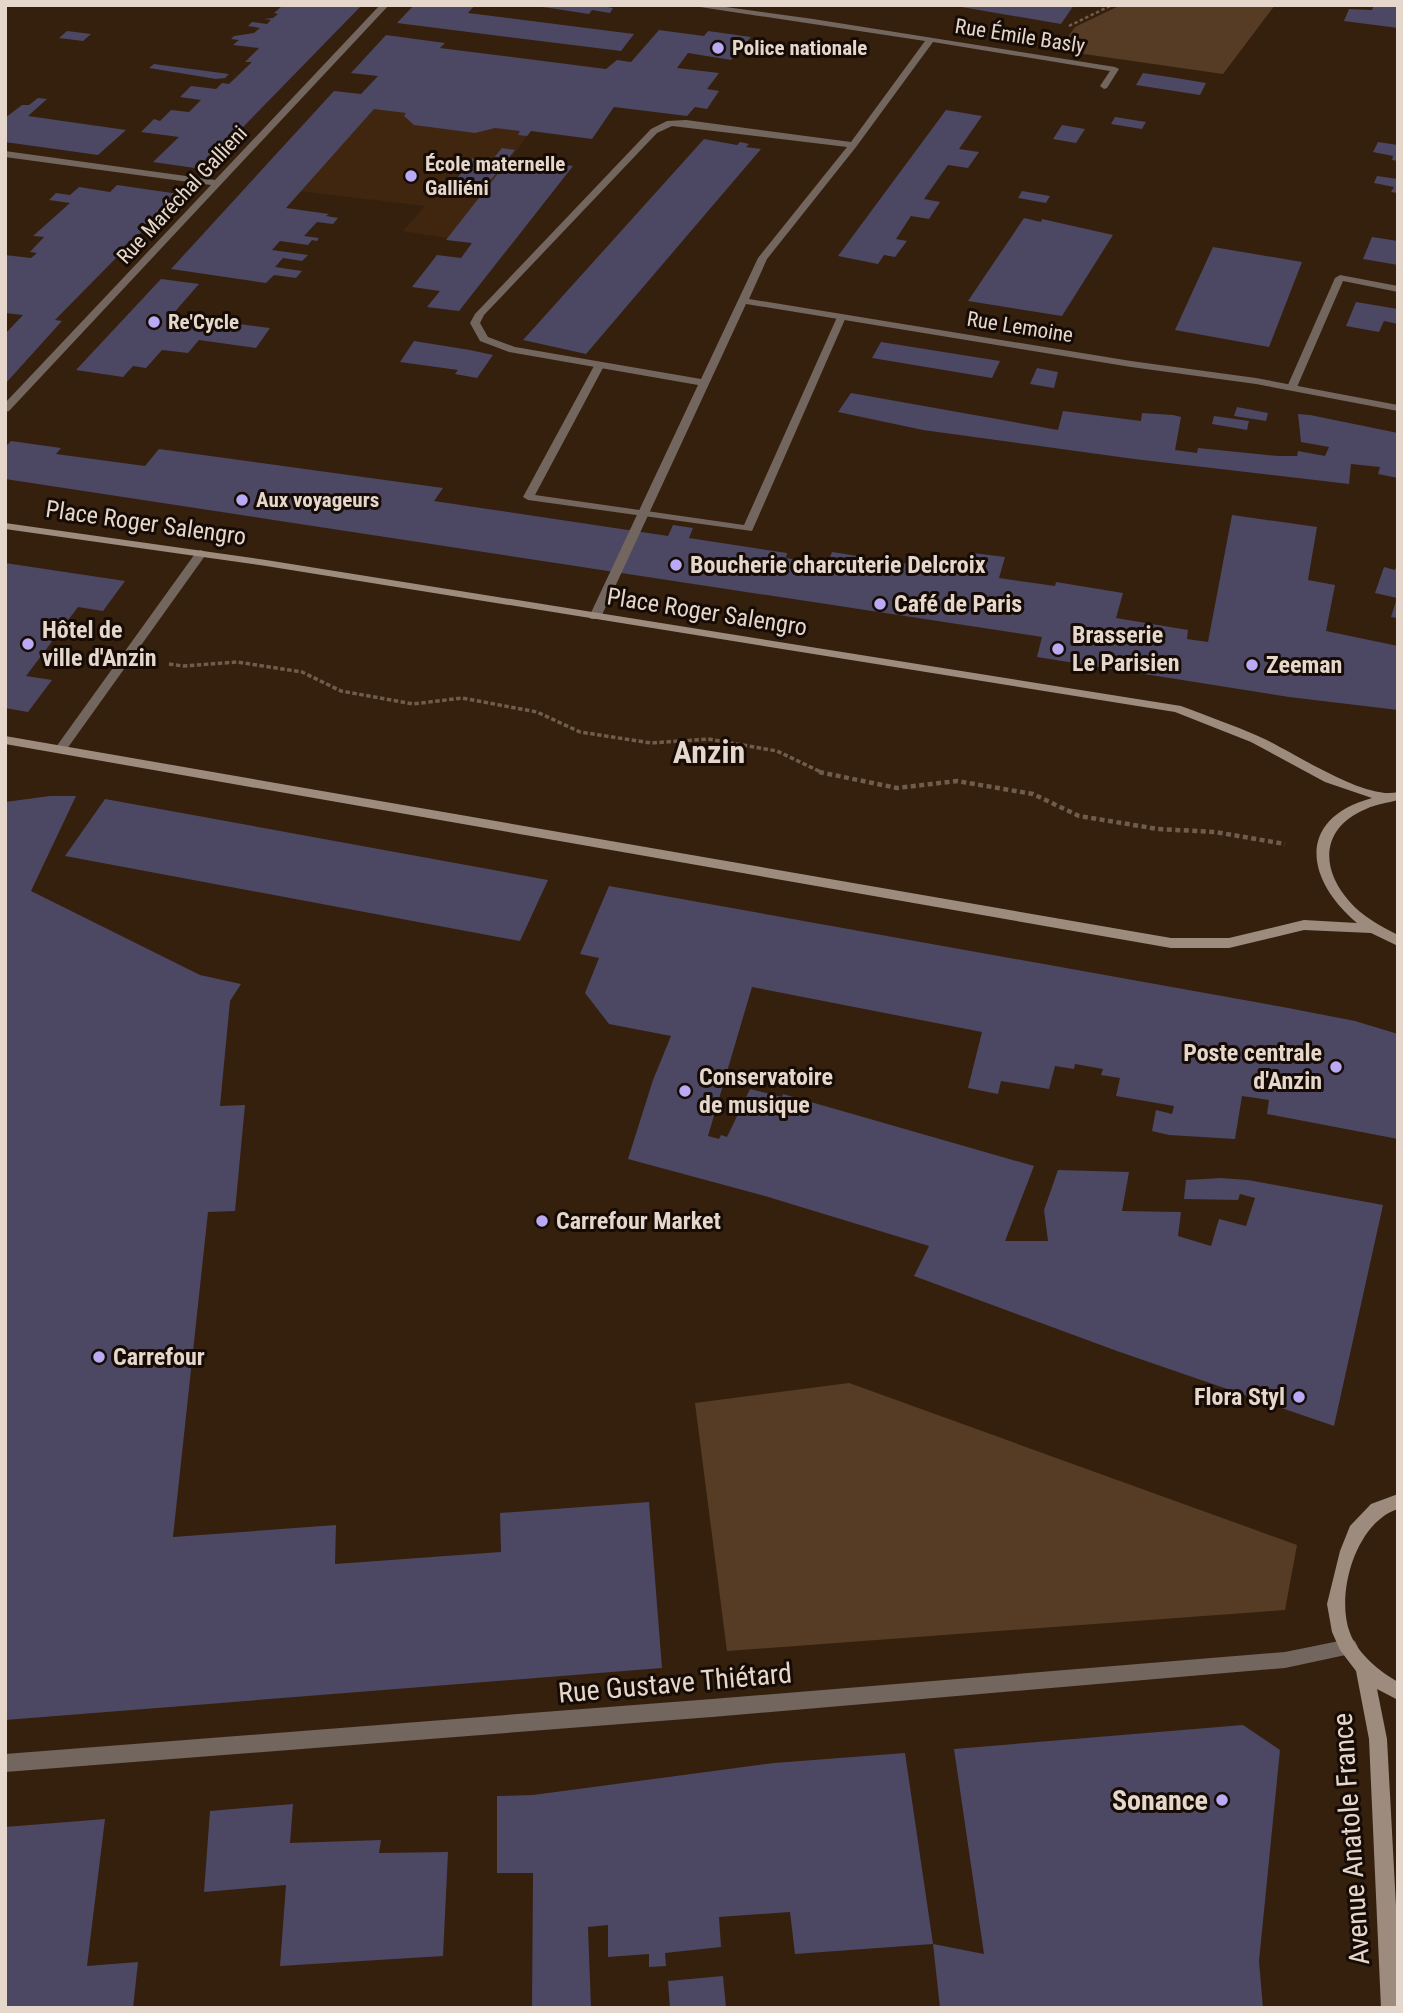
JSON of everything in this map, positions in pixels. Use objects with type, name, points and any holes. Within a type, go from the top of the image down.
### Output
[{"type":"street","name":"Rue Maréchal Gallieni","points":[[5,409],[385,5]]},
{"type":"street","name":"Rue Émile Basly","points":[[691,5],[752,9],[1115,69],[1104,86]]},
{"type":"street","points":[[595,617],[763,258],[853,145],[931,39]]},
{"type":"street","points":[[704,383],[599,366],[496,345],[484,339],[475,323],[480,314],[654,131],[670,123],[853,145]]},
{"type":"street","points":[[5,154],[217,183]]},
{"type":"street","points":[[1292,387],[1340,278],[1398,289]]},
{"type":"street","name":"Rue Lemoine","points":[[743,301],[1292,387],[1398,408]]},
{"type":"street","points":[[599,366],[528,497],[748,529],[841,317]]},
{"type":"street","name":"Place Roger Salengro","points":[[5,526],[201,553],[1177,709],[1255,739],[1329,779],[1391,797]]},
{"type":"street","points":[[60,750],[201,553]]},
{"type":"street","points":[[5,740],[1171,943],[1229,943],[1304,925],[1370,928]]},
{"type":"street","points":[[1391,797],[1360,806],[1340,817],[1328,832],[1321,850],[1322,870],[1331,891],[1370,928],[1398,941]]},
{"type":"street","name":"Avenue Anatole France","points":[[1396,1497],[1366,1516],[1350,1541],[1336,1604],[1339,1626],[1349,1647],[1364,1668],[1398,1692]]},
{"type":"street","name":"Rue Gustave Thiétard","points":[[5,1763],[1271,1661],[1349,1647]]},
{"type":"street","name":"Avenue Anatole France","points":[[1364,1668],[1378,1739],[1391,2008]]},
{"type":"path","points":[[1096,5],[1108,7]]},
{"type":"path","points":[[126,659],[183,666],[237,662],[302,672],[341,691],[377,698],[412,704],[462,698],[537,712],[580,732],[652,743],[708,739],[777,751],[822,773],[897,788],[957,780],[1033,794],[1079,816],[1158,829],[1215,832],[1321,850]]},
{"type":"shaded area","points":[[1121,5],[1275,5],[1223,74],[1077,53],[1075,46],[1065,41],[1075,27]]},
{"type":"shaded area","name":"École maternelle Galliéni","points":[[334,91],[541,118],[511,158],[573,166],[509,248],[403,231],[425,206],[248,185]]},
{"type":"shaded area","points":[[849,1383],[1297,1545],[1285,1610],[727,1651],[695,1403]]},
{"type":"building","points":[[283,5],[362,5],[202,169],[153,162],[179,137],[141,132],[154,119],[160,121],[171,110],[189,112],[201,100],[180,97],[191,86],[216,89],[222,83],[229,84],[252,62],[245,62],[259,48],[233,45],[239,40],[231,39],[234,36],[254,33],[260,28],[248,26],[252,22],[267,24],[271,20],[264,19],[273,18],[278,14],[274,13]]},
{"type":"building","points":[[414,5],[475,5],[468,13],[634,34],[621,51],[397,23]]},
{"type":"building","points":[[530,5],[596,5],[613,8],[610,13],[592,10],[589,14]]},
{"type":"building","points":[[950,5],[1074,5],[1061,24]]},
{"type":"building","points":[[1374,5],[1398,5],[1398,28],[1344,21],[1349,9],[1372,10]]},
{"type":"building","points":[[659,30],[704,36],[708,31],[751,37],[731,60],[688,53],[677,68],[719,73],[707,89],[719,91],[707,109],[695,107],[687,116],[614,107],[592,139],[531,131],[527,136],[518,135],[520,131],[495,128],[475,133],[414,125],[404,116],[406,113],[374,109],[286,208],[329,214],[326,216],[338,218],[333,224],[317,222],[304,236],[319,238],[317,241],[312,240],[308,245],[280,241],[272,250],[308,255],[302,261],[283,258],[275,267],[302,271],[296,278],[274,275],[266,283],[171,269],[334,91],[361,94],[378,76],[351,73],[386,35],[445,43],[440,48],[606,69],[617,60],[631,62]]},
{"type":"building","points":[[67,31],[91,34],[83,41],[59,38]]},
{"type":"building","points":[[154,64],[229,74],[225,78],[216,79],[149,68]]},
{"type":"building","points":[[1143,73],[1206,83],[1200,95],[1136,85]]},
{"type":"building","points":[[38,98],[47,99],[28,116],[126,130],[98,155],[5,142],[5,118],[22,105],[29,105]]},
{"type":"building","points":[[946,110],[982,116],[959,149],[979,152],[968,168],[948,165],[924,199],[940,202],[929,219],[911,216],[896,239],[907,241],[895,257],[884,255],[878,264],[838,256]]},
{"type":"building","points":[[1115,117],[1146,122],[1142,129],[1111,124]]},
{"type":"building","points":[[1062,125],[1085,129],[1076,143],[1053,139]]},
{"type":"building","points":[[704,139],[737,145],[740,142],[749,144],[746,147],[761,149],[586,354],[523,340]]},
{"type":"building","points":[[1378,142],[1398,145],[1398,161],[1392,160],[1393,156],[1373,152]]},
{"type":"building","points":[[502,148],[515,150],[486,186],[454,182],[473,158],[492,160]]},
{"type":"building","points":[[510,158],[573,166],[459,311],[427,307],[440,291],[412,287],[437,255],[461,258],[472,243],[446,240]]},
{"type":"building","points":[[1377,176],[1398,179],[1398,193],[1391,192],[1394,187],[1374,183]]},
{"type":"building","points":[[117,185],[179,194],[55,320],[62,321],[5,384],[5,334],[23,315],[5,313],[5,255],[31,258],[37,253],[30,252],[44,237],[33,236],[70,203],[49,200],[56,193],[70,195],[79,187],[110,192]]},
{"type":"building","points":[[1022,191],[1050,196],[1046,203],[1018,198]]},
{"type":"building","points":[[1024,218],[1041,222],[1042,219],[1113,235],[1062,316],[968,301]]},
{"type":"building","points":[[1372,237],[1398,241],[1398,265],[1363,259]]},
{"type":"building","points":[[1213,247],[1302,262],[1269,347],[1175,330]]},
{"type":"building","points":[[161,279],[199,284],[172,315],[270,328],[256,348],[199,340],[188,353],[162,350],[146,368],[133,366],[123,377],[76,370]]},
{"type":"building","points":[[1356,302],[1398,309],[1398,324],[1384,321],[1379,332],[1346,326]]},
{"type":"building","points":[[414,341],[493,355],[477,378],[455,374],[458,370],[400,362]]},
{"type":"building","points":[[881,342],[1000,361],[992,378],[872,358]]},
{"type":"building","points":[[1037,368],[1058,372],[1054,388],[1030,384]]},
{"type":"building","points":[[851,393],[1058,430],[1063,411],[1141,421],[1142,413],[1173,415],[1181,417],[1175,450],[1197,453],[1198,448],[1278,456],[1297,456],[1298,451],[1325,456],[1329,447],[1301,442],[1298,414],[1310,415],[1398,433],[1398,478],[1378,474],[1380,467],[1351,464],[1349,484],[1134,459],[923,430],[838,412]]},
{"type":"building","points":[[1237,407],[1268,413],[1266,421],[1234,416]]},
{"type":"building","points":[[1214,416],[1249,421],[1247,430],[1212,424]]},
{"type":"building","points":[[11,441],[61,448],[56,454],[145,466],[159,449],[443,488],[434,501],[668,536],[673,525],[693,528],[689,538],[787,553],[786,558],[827,565],[832,552],[966,573],[973,553],[1005,557],[999,578],[1055,586],[1056,582],[1123,593],[1116,618],[1188,630],[1187,639],[1208,642],[1232,515],[1317,527],[1308,580],[1335,585],[1326,631],[1398,646],[1398,710],[1289,697],[1037,657],[1042,637],[5,479],[5,447]]},
{"type":"building","points":[[1398,562],[1398,618],[1391,617],[1397,598],[1375,593],[1384,567],[1395,570]]},
{"type":"building","name":"Hôtel de ville d'Anzin","points":[[5,563],[125,581],[103,611],[78,607],[26,676],[52,680],[28,712],[5,708]]},
{"type":"building","name":"Carrefour","points":[[50,796],[76,796],[31,891],[200,975],[241,984],[230,1001],[220,1106],[245,1105],[235,1211],[208,1212],[173,1537],[336,1525],[335,1564],[501,1552],[500,1513],[649,1502],[662,1668],[5,1720],[5,802]]},
{"type":"building","points":[[105,799],[548,880],[520,941],[65,856]]},
{"type":"building","points":[[609,886],[1283,1007],[1355,1021],[1398,1034],[1398,1139],[1267,1114],[1269,1100],[1242,1096],[1235,1139],[1169,1135],[1152,1131],[1156,1110],[1172,1114],[1174,1106],[1116,1096],[1120,1078],[1101,1075],[1103,1069],[1075,1064],[1074,1069],[1055,1066],[1049,1089],[1001,1081],[998,1094],[968,1088],[982,1032],[752,987],[708,1136],[719,1139],[721,1135],[727,1137],[750,1089],[782,1097],[783,1094],[1034,1166],[1005,1241],[1048,1241],[1044,1210],[1058,1170],[1129,1172],[1122,1211],[1181,1212],[1178,1236],[1211,1246],[1219,1219],[1246,1226],[1255,1198],[1240,1194],[1238,1200],[1184,1199],[1186,1180],[1248,1180],[1383,1205],[1334,1426],[1117,1351],[914,1276],[929,1246],[765,1196],[628,1159],[653,1080],[671,1036],[609,1024],[585,993],[599,958],[580,954]]},
{"type":"building","points":[[1243,1725],[1280,1750],[1259,1961],[1263,2008],[940,2008],[933,1944],[984,1954],[954,1749]]},
{"type":"building","points":[[905,1753],[933,1944],[795,1954],[790,1912],[719,1917],[721,1947],[665,1953],[666,1966],[649,1967],[649,1954],[608,1957],[608,1925],[588,1927],[591,2008],[532,2008],[533,1873],[497,1873],[497,1796],[533,1795],[774,1763]]},
{"type":"building","points":[[293,1804],[290,1843],[381,1840],[379,1853],[448,1852],[443,1956],[280,1966],[286,1885],[204,1892],[210,1811]]},
{"type":"building","points":[[105,1819],[87,1966],[138,1962],[133,2008],[5,2008],[5,1827]]},
{"type":"building","points":[[723,1976],[726,2008],[670,2008],[668,1981]]},
{"type":"place","name":"Police nationale","points":[[718,48]]},
{"type":"place","name":"École maternelle Galliéni","points":[[411,176]]},
{"type":"place","name":"Re'Cycle","points":[[154,322]]},
{"type":"place","name":"Aux voyageurs","points":[[242,500]]},
{"type":"place","name":"Boucherie charcuterie Delcroix","points":[[676,565]]},
{"type":"place","name":"Café de Paris","points":[[880,604]]},
{"type":"place","name":"Hôtel de ville d'Anzin","points":[[28,644]]},
{"type":"place","name":"Brasserie Le Parisien","points":[[1058,649]]},
{"type":"place","name":"Zeeman","points":[[1252,665]]},
{"type":"place","name":"Poste centrale d'Anzin","points":[[1336,1067]]},
{"type":"place","name":"Conservatoire de musique","points":[[685,1091]]},
{"type":"place","name":"Carrefour Market","points":[[542,1221]]},
{"type":"place","name":"Carrefour","points":[[99,1357]]},
{"type":"place","name":"Flora Styl","points":[[1299,1397]]},
{"type":"place","name":"Sonance","points":[[1222,1800]]},
{"type":"district","name":"Anzin","points":[[709,752]]}]
